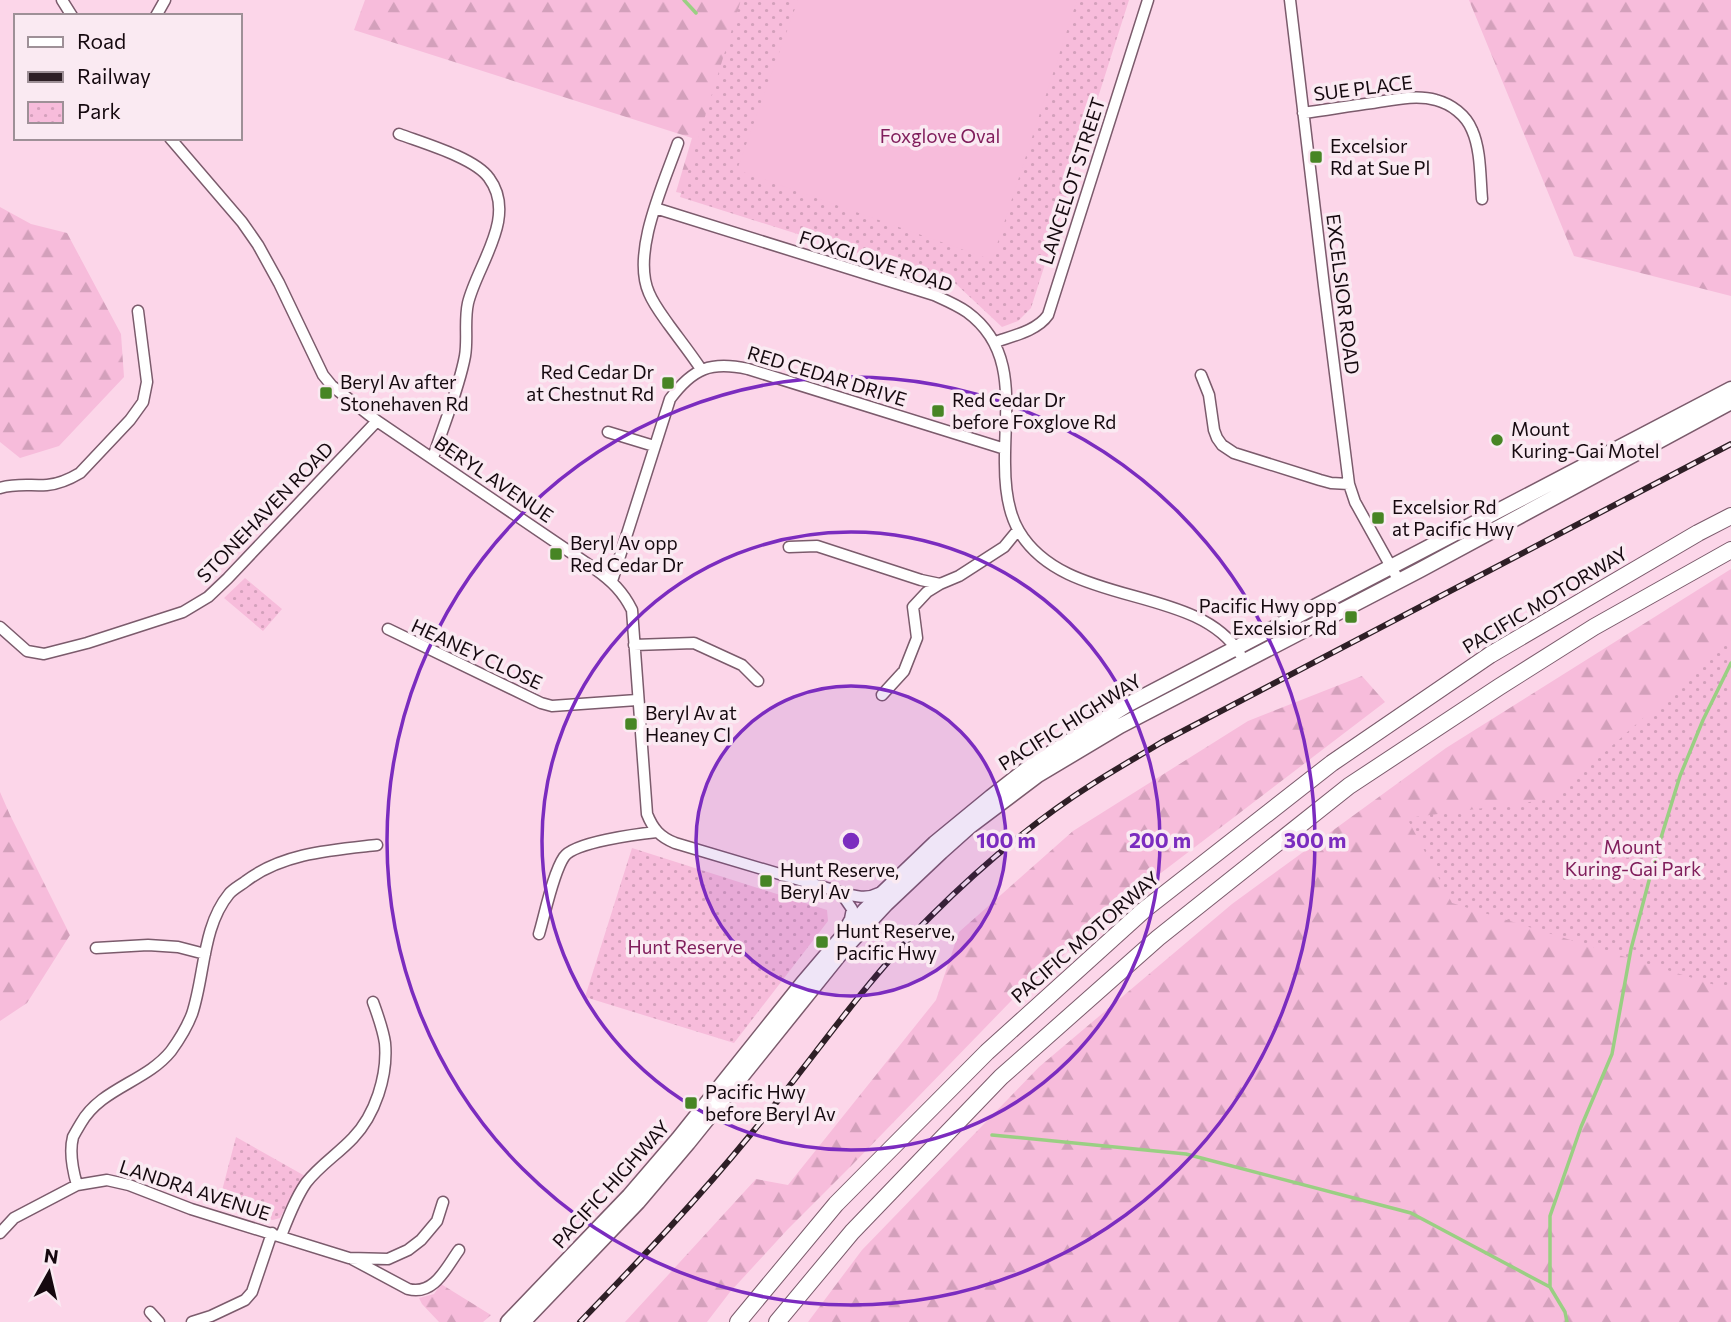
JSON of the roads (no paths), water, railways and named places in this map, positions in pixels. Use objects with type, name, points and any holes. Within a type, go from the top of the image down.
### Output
[{"type":"highway","name":"PACIFIC MOTORWAY","points":[[738,1322],[836,1204],[987,1052],[1144,910],[1332,763],[1490,655],[1731,516]]},
{"type":"highway","points":[[777,1322],[852,1232],[1001,1077],[1158,937],[1349,786],[1594,627],[1731,550]]},
{"type":"main road","name":"PACIFIC HIGHWAY","points":[[508,1322],[629,1196],[841,937],[887,888],[954,827],[1032,765],[1128,705],[1731,389]]},
{"type":"main road","name":"PACIFIC HIGHWAY","points":[[523,1322],[638,1202],[844,949],[886,904],[969,827],[1038,775],[1120,726],[1399,581],[1731,402]]},
{"type":"street","name":"LANCELOT STREET","points":[[995,342],[1043,322],[1048,315],[1148,0]]},
{"type":"street","name":"EXCELSIOR ROAD","points":[[1290,0],[1349,484],[1355,502],[1399,581]]},
{"type":"street","name":"SUE PLACE","points":[[1303,113],[1412,98],[1436,100],[1451,106],[1472,129],[1482,199]]},
{"type":"street","points":[[400,134],[480,169],[497,192],[500,205],[498,222],[486,259],[468,303],[467,342],[462,369],[433,458]]},
{"type":"street","name":"BERYL AVENUE","points":[[172,140],[242,222],[258,245],[323,375],[332,386],[377,421],[611,581],[621,591],[632,610],[647,814],[657,832]]},
{"type":"street","points":[[611,581],[670,399],[684,381],[701,369],[654,305],[644,279],[645,248],[655,208],[678,143]]},
{"type":"street","name":"FOXGLOVE ROAD","points":[[655,208],[934,295],[958,306],[976,319],[995,342],[1004,372],[1007,391],[1004,479],[1009,506],[1018,530],[1041,557],[1066,573],[1179,610],[1202,621],[1227,636],[1244,661]]},
{"type":"street","points":[[0,488],[11,485],[47,485],[70,479],[80,473],[130,420],[143,402],[147,382],[138,311]]},
{"type":"street","name":"RED CEDAR DRIVE","points":[[701,369],[730,365],[748,369],[1004,449]]},
{"type":"street","points":[[1201,375],[1209,395],[1214,430],[1217,438],[1228,449],[1320,480],[1349,484]]},
{"type":"street","name":"STONEHAVEN ROAD","points":[[0,627],[27,652],[44,654],[99,639],[197,605],[228,578],[377,421]]},
{"type":"street","points":[[608,432],[654,446]]},
{"type":"street","points":[[882,695],[904,671],[916,638],[912,607],[926,592],[959,576],[1004,547],[1018,530]]},
{"type":"street","points":[[789,547],[817,546],[940,584]]},
{"type":"street","name":"HEANEY CLOSE","points":[[388,629],[541,703],[552,706],[637,700]]},
{"type":"street","points":[[635,645],[694,643],[742,665],[758,681]]},
{"type":"street","points":[[539,934],[555,878],[565,855],[577,846],[635,834],[657,832],[675,843],[855,896],[871,897],[887,888]]},
{"type":"street","points":[[77,1185],[71,1156],[73,1138],[94,1105],[146,1073],[169,1053],[184,1032],[192,1016],[215,918],[230,893],[255,874],[291,858],[377,845]]},
{"type":"street","points":[[840,892],[852,909],[841,937]]},
{"type":"street","points":[[96,948],[178,947],[205,954]]},
{"type":"street","points":[[192,1322],[245,1300],[252,1292],[277,1235],[306,1184],[320,1167],[352,1139],[374,1106],[381,1082],[385,1044],[373,1002]]},
{"type":"street","name":"LANDRA AVENUE","points":[[0,1233],[14,1218],[77,1185],[100,1180],[117,1181],[191,1209],[349,1258],[416,1291],[425,1290],[432,1285],[459,1250]]},
{"type":"street","name":"LANDRA AVENUE","points":[[349,1258],[387,1258],[408,1250],[421,1240],[437,1221],[443,1202]]},
{"type":"street","points":[[150,1312],[159,1322]]},
{"type":"waterway","points":[[684,0],[696,13]]},
{"type":"waterway","points":[[1550,1287],[1550,1216],[1581,1127],[1612,1054],[1631,949],[1680,776],[1731,663]]},
{"type":"waterway","points":[[992,1135],[1186,1154],[1411,1213],[1550,1287],[1565,1312],[1567,1322]]},
{"type":"railway","points":[[580,1322],[731,1159],[906,942],[968,880],[1029,829],[1094,783],[1162,742],[1731,444]]},
{"type":"place","name":"Excelsior Rd at Sue Pl","points":[[1316,157]]},
{"type":"place","name":"Red Cedar Dr at Chestnut Rd","points":[[668,383]]},
{"type":"place","name":"Beryl Av after Stonehaven Rd","points":[[326,393]]},
{"type":"place","name":"Red Cedar Dr before Foxglove Rd","points":[[938,411]]},
{"type":"place","name":"Mount Kuring-Gai Motel","points":[[1497,440]]},
{"type":"place","name":"Excelsior Rd at Pacific Hwy","points":[[1378,518]]},
{"type":"place","name":"Beryl Av opp Red Cedar Dr","points":[[556,554]]},
{"type":"place","name":"Pacific Hwy opp Excelsior Rd","points":[[1351,617]]},
{"type":"place","name":"Beryl Av at Heaney Cl","points":[[631,724]]},
{"type":"place","name":"Hunt Reserve, Beryl Av","points":[[766,881]]},
{"type":"place","name":"Hunt Reserve, Pacific Hwy","points":[[822,942]]},
{"type":"place","name":"Pacific Hwy before Beryl Av","points":[[691,1103]]},
{"type":"park label","name":"Foxglove Oval","points":[[940,136]]},
{"type":"park label","name":"Mount Kuring-Gai Park","points":[[1633,858]]},
{"type":"park label","name":"Hunt Reserve","points":[[685,947]]}]
